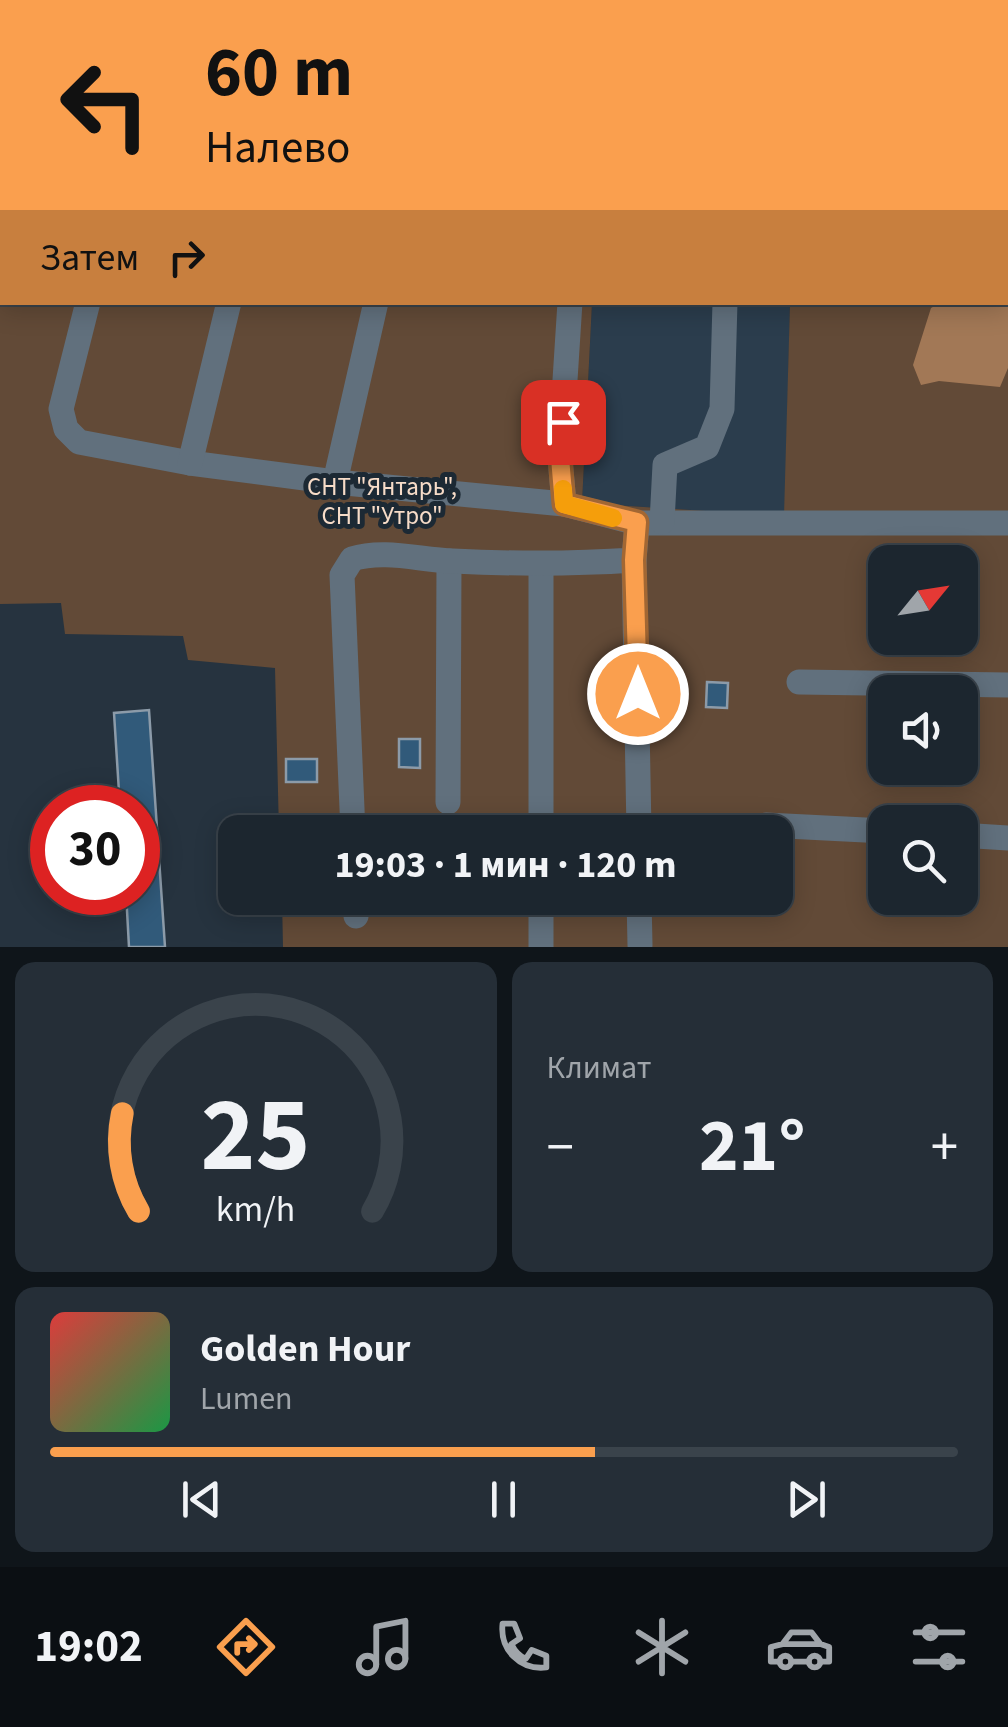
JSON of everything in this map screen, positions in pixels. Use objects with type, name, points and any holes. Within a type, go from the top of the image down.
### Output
[{"type":"street","points":[[87,305],[62,409],[66,429],[79,442],[190,463],[335,482],[564,504],[650,522],[1008,523]]},
{"type":"street","points":[[190,463],[228,305]]},
{"type":"street","points":[[335,482],[375,305]]},
{"type":"street","points":[[564,504],[560,458],[570,305]]},
{"type":"street","points":[[639,815],[634,560],[650,522],[665,465],[708,447],[722,409],[725,305]]},
{"type":"street","points":[[351,815],[342,576],[352,559],[370,554],[541,564],[634,560]]},
{"type":"street","points":[[448,802],[449,561]]},
{"type":"street","points":[[541,564],[541,815]]},
{"type":"street","points":[[798,682],[1008,685]]},
{"type":"street","points":[[793,826],[868,830]]},
{"type":"street","points":[[978,837],[1008,838]]},
{"type":"street","points":[[541,915],[541,947]]},
{"type":"street","points":[[639,915],[640,945]]},
{"type":"shaded area","points":[[592,305],[790,305],[785,516],[582,503]]},
{"type":"shaded area","points":[[1008,305],[1008,368],[1000,387],[939,381],[921,385],[913,365],[931,308]]},
{"type":"green space","name":"СНТ \"Янтарь\", СНТ \"Утро\"","points":[[0,305],[592,305],[582,503],[784,516],[790,305],[1008,305],[1008,947],[283,947],[282,915],[793,915],[793,815],[279,815],[275,668],[188,660],[183,636],[65,634],[61,603],[0,604]]},
{"type":"building","points":[[707,682],[728,683],[727,708],[706,707]]},
{"type":"building","points":[[149,710],[154,785],[119,785],[114,713]]},
{"type":"building","points":[[399,739],[420,739],[420,768],[399,767]]},
{"type":"building","points":[[286,759],[317,759],[317,782],[286,782]]},
{"type":"building","points":[[160,873],[165,947],[129,947],[127,915],[160,915]]},
{"type":"slow traffic","points":[[563,489],[564,504],[613,518]]},
{"type":"route","points":[[563,422],[560,458],[564,504],[637,522],[634,560],[638,694]]}]
